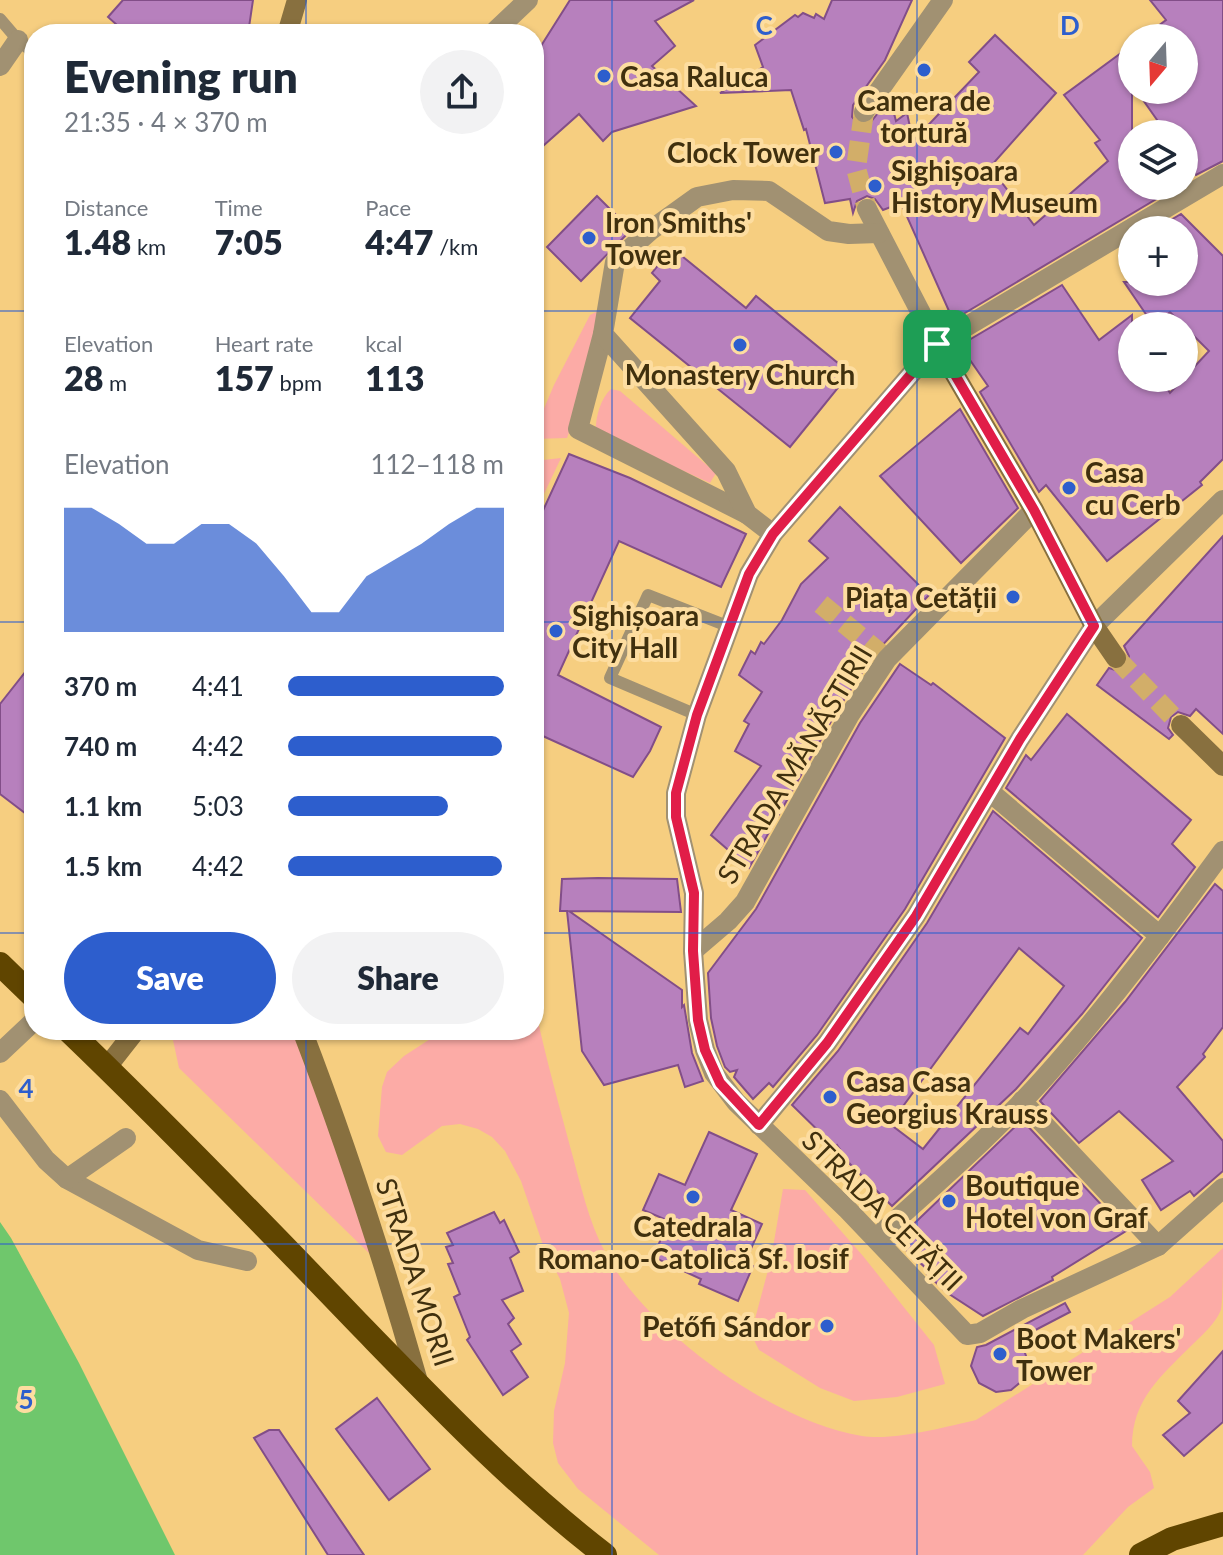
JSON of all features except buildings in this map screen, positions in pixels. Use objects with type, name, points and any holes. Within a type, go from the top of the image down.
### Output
[{"type":"highway","points":[[0,964],[24,987]]},
{"type":"highway","points":[[79,1040],[419,1385]]},
{"type":"highway","name":"STRADA MORII","points":[[419,1385],[542,1505],[605,1555]]},
{"type":"highway","points":[[1141,1555],[1172,1539],[1220,1522]]},
{"type":"street","points":[[290,24],[297,0]]},
{"type":"street","points":[[864,112],[943,0]]},
{"type":"street","points":[[500,24],[516,4]]},
{"type":"street","points":[[0,66],[24,48]]},
{"type":"street","points":[[1223,174],[937,344],[773,534],[749,574],[697,715],[676,793],[676,805],[681,845],[694,893],[693,951],[698,1020],[705,1050],[720,1083],[759,1125],[803,1075],[933,890],[1020,739],[1094,626],[1223,500]]},
{"type":"street","points":[[773,534],[747,514],[578,429],[603,334],[615,262],[651,230],[697,197],[733,190],[769,191],[828,231],[879,233]]},
{"type":"street","points":[[867,209],[937,344],[1034,510],[1094,626],[1116,658]]},
{"type":"street","points":[[603,334],[726,471],[747,514]]},
{"type":"street","name":"STRADA MĂNĂSTIRII","points":[[693,951],[745,902],[849,716],[887,659],[1034,510]]},
{"type":"street","points":[[1181,725],[1223,766]]},
{"type":"street","points":[[990,792],[1160,936]]},
{"type":"street","points":[[876,1238],[1022,1101],[1129,979],[1223,851]]},
{"type":"street","points":[[0,1053],[24,1030]]},
{"type":"street","points":[[107,1067],[128,1040]]},
{"type":"street","name":"STRADA MORII","points":[[306,1040],[380,1251],[419,1385]]},
{"type":"street","points":[[1,1099],[46,1160],[67,1179],[198,1250],[247,1261]]},
{"type":"street","points":[[1022,1101],[1158,1246],[1223,1188]]},
{"type":"street","name":"STRADA CETĂȚII","points":[[759,1125],[876,1238],[967,1335],[980,1333],[1022,1309],[1158,1246]]},
{"type":"street","points":[[67,1179],[126,1138]]},
{"type":"lane","points":[[0,19],[24,44]]},
{"type":"lane","points":[[697,715],[610,678],[648,595],[730,627]]},
{"type":"shaded area","points":[[598,311],[585,387],[567,438],[544,439],[544,408],[590,315]]},
{"type":"shaded area","points":[[611,389],[620,391],[716,473],[710,483],[596,431],[599,408]]},
{"type":"shaded area","points":[[561,458],[544,494],[544,460]]},
{"type":"shaded area","points":[[173,1040],[298,1040],[375,1259],[179,1068]]},
{"type":"shaded area","points":[[429,1040],[543,1040],[590,1216],[606,1254],[625,1283],[682,1342],[754,1393],[828,1428],[862,1436],[889,1437],[976,1420],[1170,1297],[1223,1248],[1221,1310],[1151,1389],[1137,1415],[1132,1446],[1150,1472],[1154,1488],[1128,1507],[1083,1555],[659,1555],[578,1489],[558,1463],[553,1443],[554,1411],[565,1363],[569,1313],[560,1279],[544,1248],[521,1181],[505,1151],[492,1137],[460,1124],[442,1126],[402,1155],[386,1152],[378,1136],[382,1087],[387,1072]]},
{"type":"shaded area","points":[[783,1189],[805,1190],[863,1256],[934,1345],[945,1384],[897,1397],[854,1401],[820,1388],[759,1350],[751,1334],[771,1259]]},
{"type":"shaded area","points":[[0,1222],[79,1363],[175,1555],[0,1555]]},
{"type":"tunnel","points":[[864,112],[856,168],[867,209]]},
{"type":"tunnel","points":[[821,604],[887,659]]},
{"type":"tunnel","points":[[1116,658],[1181,725]]},
{"type":"place","name":"Camera de tortură","points":[[924,70]]},
{"type":"place","name":"Casa Raluca","points":[[604,76]]},
{"type":"place","name":"Clock Tower","points":[[836,152]]},
{"type":"place","name":"Sighișoara History Museum","points":[[875,186]]},
{"type":"place","name":"Iron Smiths' Tower","points":[[589,238]]},
{"type":"place","name":"Monastery Church","points":[[740,345]]},
{"type":"place","name":"Casa cu Cerb","points":[[1069,488]]},
{"type":"place","name":"Piața Cetății","points":[[1013,597]]},
{"type":"place","name":"Sighișoara City Hall","points":[[556,631]]},
{"type":"place","name":"Casa Casa Georgius Krauss","points":[[830,1097]]},
{"type":"place","name":"Catedrala Romano-Catolică Sf. Iosif","points":[[693,1197]]},
{"type":"place","name":"Boutique Hotel von Graf","points":[[949,1201]]},
{"type":"place","name":"Petőfi Sándor","points":[[827,1326]]},
{"type":"place","name":"Boot Makers' Tower","points":[[1000,1354]]},
{"type":"route","points":[[937,344],[1034,510],[1094,626],[1020,739],[916,916],[803,1075],[759,1125],[720,1083],[705,1050],[698,1020],[693,951],[694,893],[681,845],[676,793],[697,715],[749,574],[773,534],[937,344]]}]
